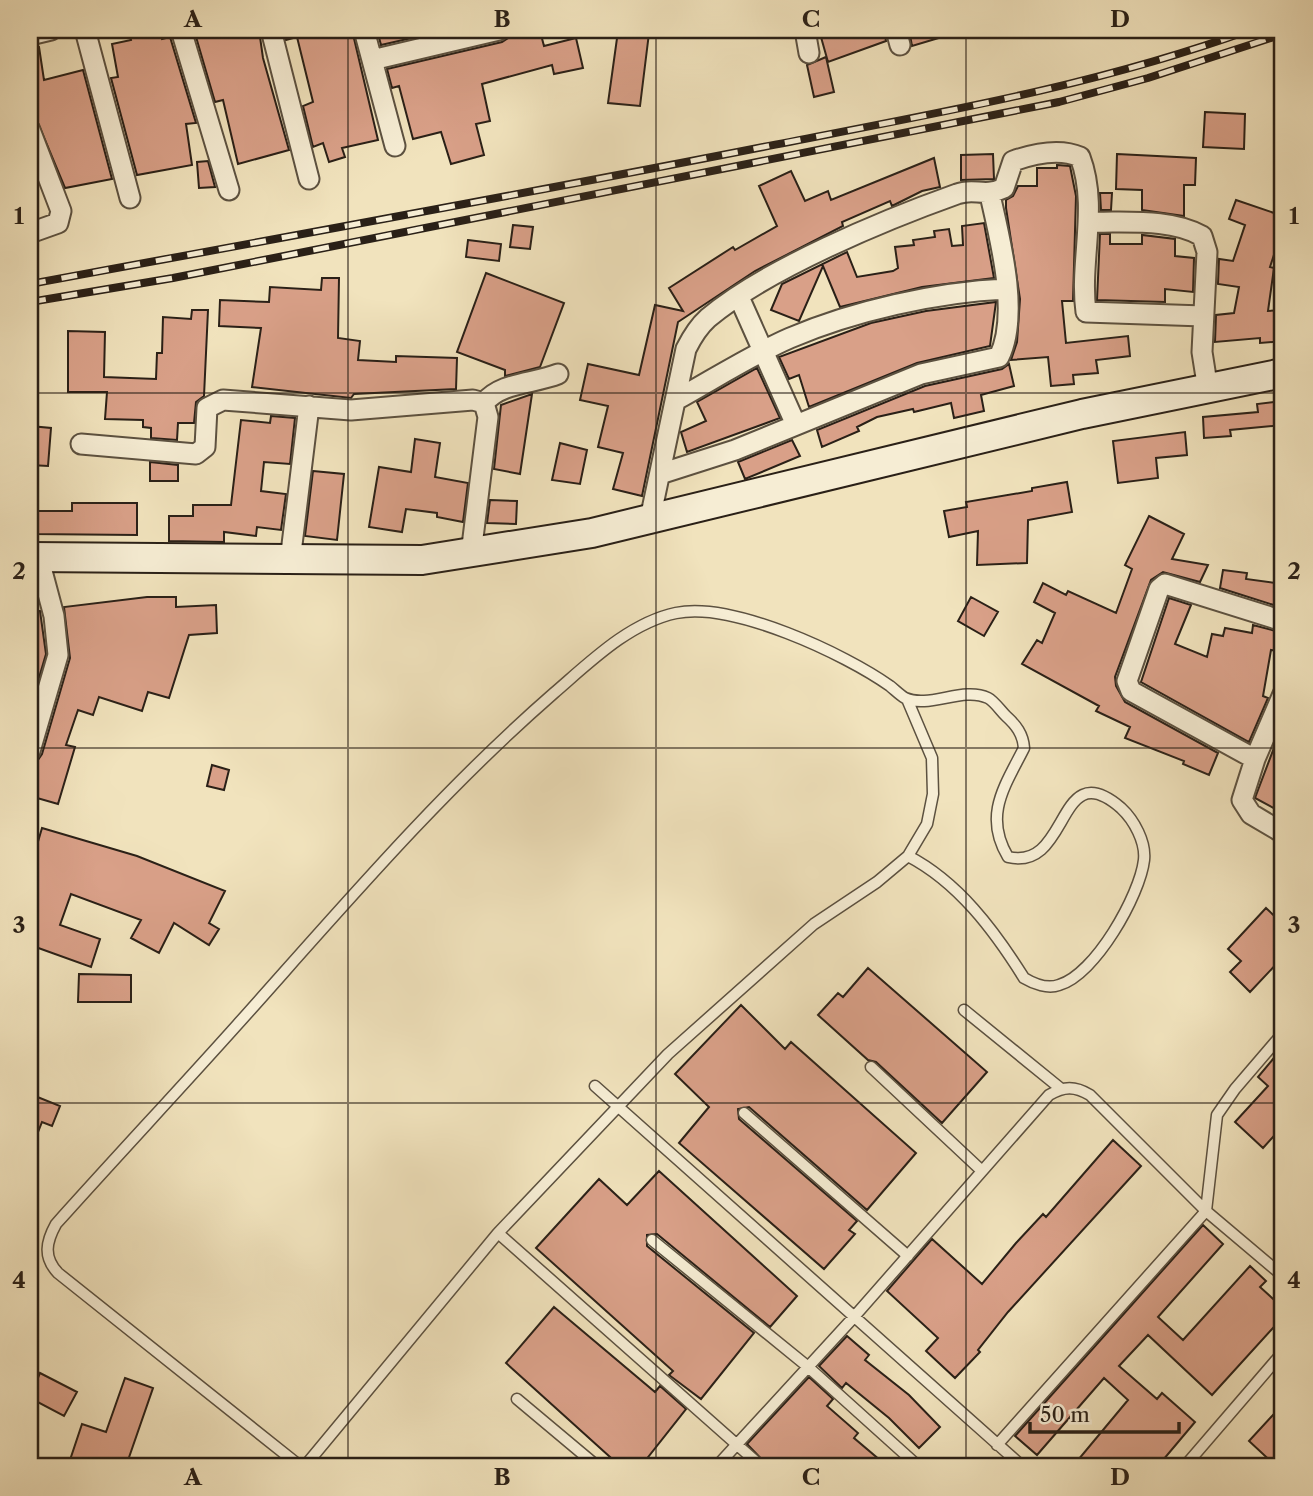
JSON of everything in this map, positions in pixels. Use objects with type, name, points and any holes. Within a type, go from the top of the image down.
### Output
[{"type":"street","points":[[30,35],[51,30]]},
{"type":"street","points":[[85,30],[130,198]]},
{"type":"street","points":[[181,30],[229,190]]},
{"type":"street","points":[[271,30],[309,179]]},
{"type":"street","points":[[364,30],[395,146]]},
{"type":"street","points":[[372,60],[499,30]]},
{"type":"street","points":[[805,30],[809,53]]},
{"type":"street","points":[[30,130],[61,211],[58,223],[30,233]]},
{"type":"street","points":[[650,519],[686,349],[708,318],[786,270],[860,234],[961,192],[990,195],[1004,188],[1013,161],[1032,155],[1073,154],[1080,157],[1084,167],[1090,222],[1084,297],[1086,312],[1203,316]]},
{"type":"street","points":[[660,474],[735,450],[922,374],[999,357],[1004,347],[1008,320],[1006,289],[990,195]]},
{"type":"street","points":[[1090,222],[1170,226],[1191,230],[1202,236],[1207,252],[1202,352],[1208,390]]},
{"type":"street","points":[[676,400],[764,351],[805,333],[881,309],[1006,289]]},
{"type":"street","points":[[739,297],[796,425]]},
{"type":"street","points":[[30,751],[58,654],[54,616],[34,557],[290,561],[422,560],[471,554],[650,519],[1082,414],[1283,373]]},
{"type":"street","points":[[484,403],[503,387],[535,383],[558,374]]},
{"type":"street","points":[[81,444],[196,454],[205,447],[207,408],[223,400],[351,410],[473,400],[484,403]]},
{"type":"street","points":[[471,554],[488,416],[484,403]]},
{"type":"street","points":[[290,561],[309,406]]},
{"type":"street","points":[[1255,759],[1131,691],[1128,681],[1159,589],[1165,584],[1283,621]]},
{"type":"street","points":[[1283,694],[1242,792],[1245,807],[1283,833]]},
{"type":"lane","points":[[699,610],[728,614],[821,647],[853,663],[907,699],[932,758],[933,794],[928,824],[908,856],[877,882],[814,924],[668,1054],[498,1233],[303,1466],[50,1265],[46,1249],[56,1224],[366,878],[521,723],[615,641],[675,613],[699,610]]},
{"type":"lane","points":[[907,699],[968,695],[988,698],[1019,731],[1024,748],[997,807],[995,826],[1008,857],[1027,859],[1038,855],[1054,837],[1071,802],[1078,795],[1089,793],[1113,802],[1123,810],[1143,844],[1145,859],[1134,895],[1111,934],[1077,975],[1056,986],[1032,983],[1024,978],[958,890],[940,875],[908,856]]},
{"type":"lane","points":[[964,1010],[1060,1088]]},
{"type":"lane","points":[[997,1445],[1206,1211],[1217,1115],[1235,1089],[1283,1033]]},
{"type":"lane","points":[[871,1067],[982,1171]]},
{"type":"lane","points":[[594,1086],[1022,1466]]},
{"type":"lane","points":[[717,1466],[853,1318],[1049,1095],[1060,1088],[1077,1087],[1090,1095],[1206,1211],[1283,1276]]},
{"type":"lane","points":[[744,1113],[908,1255]]},
{"type":"lane","points":[[498,1233],[761,1466]]},
{"type":"lane","points":[[652,1240],[807,1366],[918,1466]]},
{"type":"lane","points":[[1185,1466],[1283,1352]]},
{"type":"lane","points":[[517,1399],[597,1466]]},
{"type":"building","points":[[129,30],[159,30],[162,39],[170,37],[196,123],[186,124],[192,165],[137,175],[111,78],[118,77],[112,44],[131,40]]},
{"type":"building","points":[[194,30],[259,30],[263,58],[289,150],[238,164],[223,100],[215,102]]},
{"type":"building","points":[[284,30],[352,30],[378,140],[342,148],[345,157],[329,162],[323,143],[313,147],[303,106],[313,102],[297,37],[286,40]]},
{"type":"building","points":[[377,30],[447,30],[381,45]]},
{"type":"building","points":[[511,30],[526,30],[527,34],[540,31],[544,46],[576,38],[583,68],[554,74],[552,65],[482,84],[490,121],[476,124],[484,155],[451,164],[441,132],[413,139],[399,86],[392,88],[387,69],[502,42],[508,38]]},
{"type":"building","points":[[819,30],[884,30],[886,41],[828,62]]},
{"type":"building","points":[[909,30],[951,30],[952,34],[912,46]]},
{"type":"building","points":[[618,31],[649,33],[640,106],[608,103]]},
{"type":"building","points":[[39,47],[44,80],[83,70],[112,179],[65,188],[30,104],[30,48]]},
{"type":"building","points":[[826,57],[834,92],[814,97],[807,65]]},
{"type":"building","points":[[1205,112],[1245,114],[1244,149],[1203,147]]},
{"type":"building","points":[[993,154],[994,179],[961,180],[961,155]]},
{"type":"building","points":[[1117,154],[1196,158],[1195,185],[1184,185],[1184,216],[1142,210],[1142,190],[1116,189]]},
{"type":"building","points":[[934,158],[940,187],[922,191],[892,206],[890,201],[842,222],[843,226],[755,271],[678,322],[642,496],[613,489],[623,453],[598,447],[608,406],[580,400],[588,364],[639,375],[655,305],[683,311],[669,288],[733,247],[735,250],[777,226],[759,186],[791,171],[805,201],[828,191],[831,200]]},
{"type":"building","points":[[208,161],[215,187],[199,188],[197,162]]},
{"type":"building","points":[[1057,165],[1070,166],[1076,196],[1073,301],[1062,301],[1066,343],[1128,336],[1130,356],[1096,360],[1098,373],[1073,375],[1074,384],[1051,386],[1048,357],[1011,360],[1017,342],[1020,299],[1006,200],[1013,196],[1018,186],[1037,186],[1037,168],[1057,168]]},
{"type":"building","points":[[1100,193],[1112,193],[1111,210],[1101,210]]},
{"type":"building","points":[[1236,200],[1283,216],[1283,227],[1270,267],[1274,268],[1268,311],[1283,310],[1283,341],[1260,343],[1260,338],[1215,342],[1216,315],[1234,313],[1239,287],[1218,284],[1219,259],[1233,261],[1245,225],[1229,219]]},
{"type":"building","points":[[984,223],[994,278],[922,287],[840,307],[823,266],[799,321],[771,310],[782,284],[847,252],[857,277],[893,271],[898,268],[895,247],[914,245],[913,240],[935,237],[934,231],[949,229],[952,246],[963,245],[962,226]]},
{"type":"building","points":[[513,225],[533,227],[530,249],[510,247]]},
{"type":"building","points":[[1100,234],[1110,234],[1110,244],[1142,244],[1142,235],[1175,239],[1175,256],[1194,258],[1193,292],[1165,289],[1165,302],[1097,300]]},
{"type":"building","points":[[468,240],[501,244],[499,261],[466,257]]},
{"type":"building","points":[[486,273],[564,303],[540,367],[505,376],[505,370],[457,352]]},
{"type":"building","points":[[322,278],[339,278],[338,338],[360,341],[358,360],[396,362],[396,356],[457,358],[456,389],[354,394],[351,398],[252,387],[261,328],[219,326],[220,300],[269,302],[270,287],[321,290]]},
{"type":"building","points":[[996,302],[990,346],[917,363],[809,407],[799,375],[789,379],[779,357],[871,323],[926,311]]},
{"type":"building","points":[[192,310],[208,310],[204,396],[196,402],[194,423],[178,423],[177,440],[151,438],[151,428],[143,427],[143,420],[105,419],[107,392],[68,392],[68,331],[105,332],[104,377],[156,379],[157,353],[162,353],[163,317],[191,319]]},
{"type":"building","points":[[1009,364],[1014,386],[981,395],[984,411],[954,418],[951,403],[877,417],[857,427],[859,431],[822,447],[817,430],[925,386],[1002,369]]},
{"type":"building","points":[[757,368],[780,418],[687,452],[681,432],[706,421],[697,402]]},
{"type":"building","points":[[532,394],[520,474],[494,469],[501,405]]},
{"type":"building","points":[[1282,401],[1283,425],[1230,430],[1231,436],[1204,438],[1203,417],[1258,412],[1257,404]]},
{"type":"building","points":[[271,416],[295,418],[290,464],[264,462],[261,491],[286,494],[281,530],[257,527],[256,536],[224,532],[224,542],[169,541],[169,516],[193,516],[193,505],[231,505],[241,420],[270,423]]},
{"type":"building","points":[[30,426],[51,428],[48,466],[30,465]]},
{"type":"building","points":[[1185,432],[1187,455],[1156,458],[1158,478],[1118,483],[1113,441]]},
{"type":"building","points":[[415,439],[440,443],[435,477],[468,483],[463,522],[437,517],[437,513],[406,509],[402,532],[369,527],[379,467],[411,472]]},
{"type":"building","points":[[792,440],[800,456],[745,479],[738,462]]},
{"type":"building","points":[[560,443],[587,450],[580,484],[552,480]]},
{"type":"building","points":[[150,462],[178,465],[178,481],[150,481]]},
{"type":"building","points":[[313,471],[344,474],[337,540],[305,536]]},
{"type":"building","points":[[1067,482],[1072,512],[1028,520],[1027,563],[977,565],[978,531],[949,537],[944,511],[967,507],[966,502]]},
{"type":"building","points":[[490,500],[517,501],[516,524],[487,523]]},
{"type":"building","points":[[72,503],[137,503],[137,535],[31,534],[31,511],[72,511]]},
{"type":"building","points":[[1149,516],[1184,534],[1172,559],[1208,565],[1200,582],[1163,572],[1151,580],[1115,677],[1116,686],[1125,702],[1218,753],[1209,775],[1183,764],[1184,761],[1125,738],[1130,727],[1096,711],[1099,706],[1022,664],[1037,640],[1042,643],[1055,613],[1034,602],[1043,583],[1066,595],[1068,591],[1116,613],[1132,569],[1125,565]]},
{"type":"building","points":[[1223,570],[1247,573],[1246,579],[1283,584],[1283,608],[1220,588]]},
{"type":"building","points":[[147,597],[176,597],[176,607],[216,605],[217,633],[189,635],[169,698],[148,692],[142,711],[99,697],[93,715],[78,710],[66,745],[75,747],[58,804],[30,796],[30,763],[38,760],[42,754],[70,658],[64,607]]},
{"type":"building","points":[[971,597],[998,612],[984,636],[958,621]]},
{"type":"building","points":[[1169,598],[1191,605],[1175,644],[1207,657],[1212,634],[1223,636],[1225,628],[1252,633],[1253,625],[1283,633],[1283,652],[1271,650],[1263,696],[1268,698],[1249,742],[1141,682]]},
{"type":"building","points":[[30,611],[40,611],[46,654],[30,708]]},
{"type":"building","points":[[1283,724],[1283,813],[1255,798]]},
{"type":"building","points":[[212,765],[229,770],[224,790],[207,786]]},
{"type":"building","points":[[42,828],[137,856],[225,891],[209,923],[219,929],[209,945],[174,923],[159,953],[131,938],[141,920],[71,894],[60,925],[100,939],[91,967],[30,945],[30,923],[35,907],[30,905],[30,869]]},
{"type":"building","points":[[1266,908],[1283,924],[1283,957],[1250,992],[1230,972],[1241,961],[1228,949]]},
{"type":"building","points":[[868,968],[987,1072],[942,1123],[876,1062],[868,1060],[818,1015],[838,993],[843,997]]},
{"type":"building","points":[[79,974],[131,975],[131,1002],[78,1002]]},
{"type":"building","points":[[741,1005],[785,1049],[791,1042],[916,1153],[867,1210],[749,1107],[738,1109],[739,1119],[857,1221],[849,1230],[855,1234],[824,1269],[679,1143],[709,1107],[675,1074]]},
{"type":"building","points":[[1273,1059],[1283,1068],[1283,1126],[1263,1148],[1235,1122],[1268,1086],[1258,1077]]},
{"type":"building","points":[[30,1094],[60,1106],[52,1126],[42,1122],[31,1150]]},
{"type":"building","points":[[1113,1140],[1141,1166],[1008,1312],[978,1350],[980,1352],[955,1378],[926,1351],[938,1338],[887,1291],[932,1239],[982,1284],[1016,1243],[1043,1214],[1046,1217]]},
{"type":"building","points":[[659,1171],[797,1296],[770,1327],[657,1234],[647,1235],[647,1246],[754,1333],[701,1399],[669,1375],[673,1371],[536,1248],[599,1179],[627,1205]]},
{"type":"building","points":[[1203,1225],[1223,1244],[1158,1317],[1183,1340],[1250,1266],[1266,1281],[1260,1287],[1283,1308],[1283,1317],[1212,1395],[1148,1335],[1119,1366],[1157,1399],[1162,1393],[1195,1422],[1158,1466],[1073,1466],[1128,1400],[1104,1378],[1037,1455],[1015,1436]]},
{"type":"building","points":[[554,1307],[655,1392],[660,1386],[686,1409],[641,1466],[620,1466],[506,1363]]},
{"type":"building","points":[[847,1336],[869,1355],[865,1360],[909,1395],[940,1427],[919,1448],[889,1418],[846,1383],[842,1388],[819,1366]]},
{"type":"building","points":[[40,1373],[77,1392],[64,1416],[30,1398]]},
{"type":"building","points":[[809,1377],[833,1399],[827,1406],[858,1433],[854,1438],[887,1466],[768,1466],[747,1444]]},
{"type":"building","points":[[125,1378],[153,1388],[126,1466],[68,1466],[82,1424],[106,1432]]},
{"type":"building","points":[[1283,1404],[1283,1466],[1276,1466],[1249,1441]]},
{"type":"railway","points":[[30,284],[947,111],[1131,68],[1250,30]]},
{"type":"railway","points":[[30,302],[173,278],[1059,102],[1148,78],[1283,34]]}]
